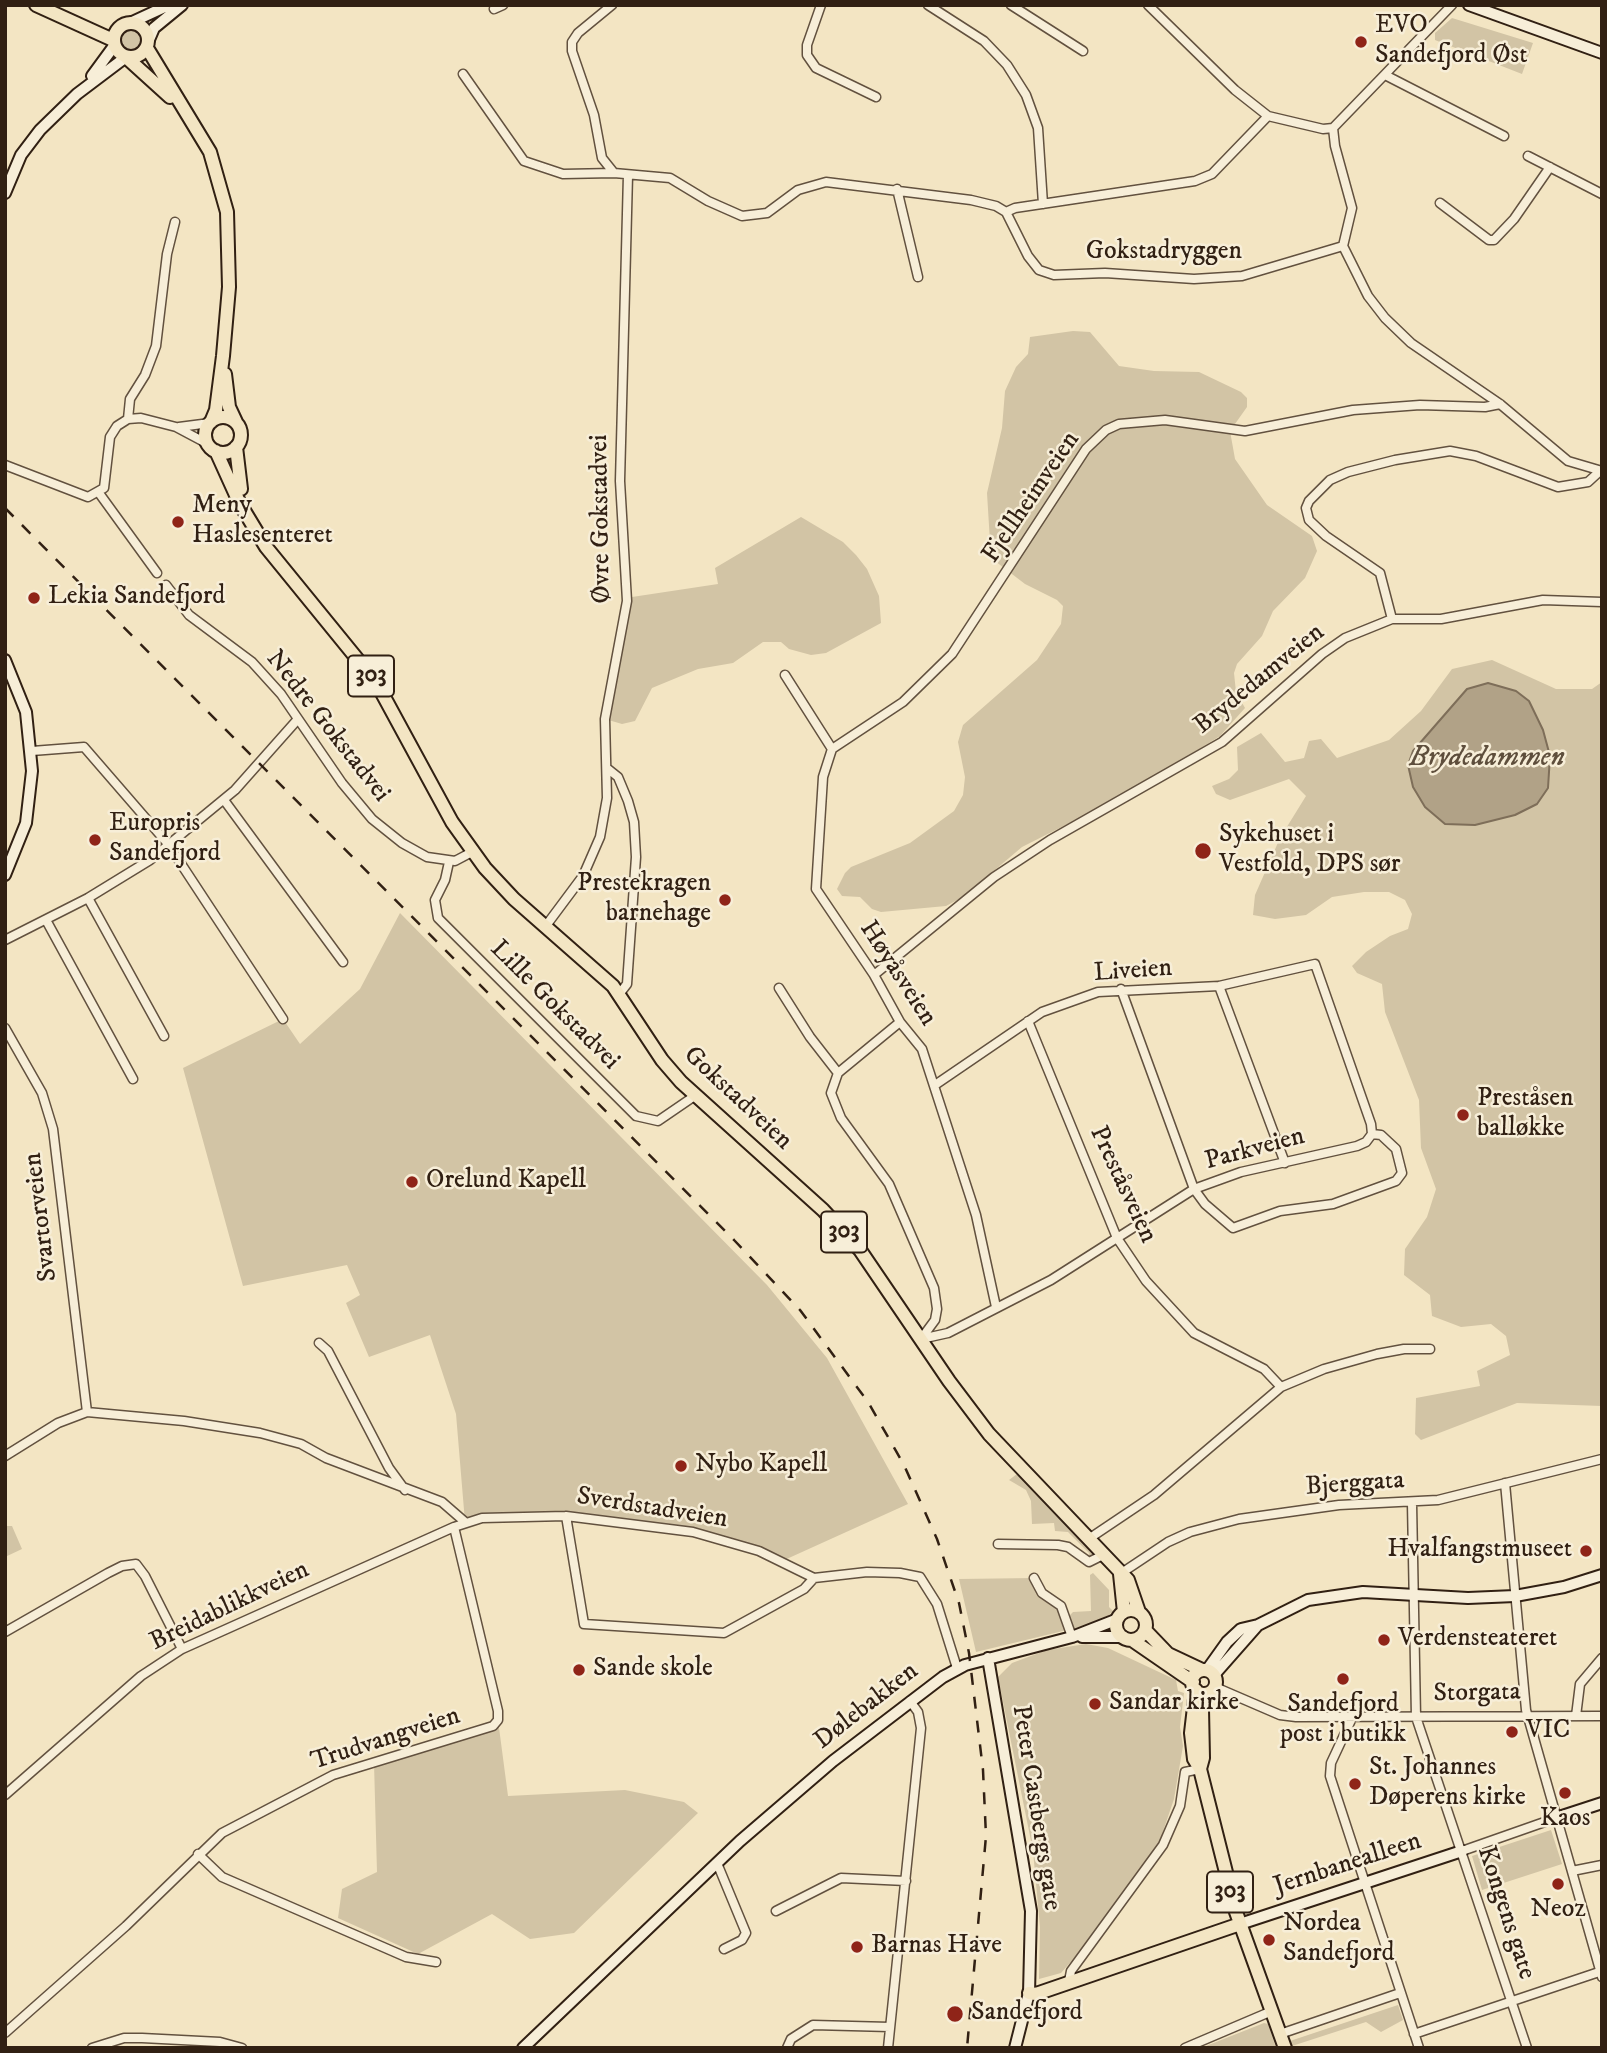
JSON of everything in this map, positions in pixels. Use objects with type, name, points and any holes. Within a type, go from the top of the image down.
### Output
[{"type":"main road","name":"303","points":[[36,5],[114,43],[190,117]]},
{"type":"main road","points":[[77,94],[127,24],[169,5]]},
{"type":"main road","points":[[5,192],[21,155],[57,111],[127,57],[139,56],[148,45],[154,28],[182,5]]},
{"type":"main road","points":[[1469,5],[1602,53]]},
{"type":"main road","name":"303","points":[[66,18],[105,25],[127,24],[142,27],[148,45],[216,166],[229,225],[230,260],[216,410],[205,433],[212,447]]},
{"type":"main road","name":"303","points":[[223,356],[229,407],[241,437],[236,447]]},
{"type":"main road","points":[[210,423],[222,417],[236,422]]},
{"type":"main road","points":[[212,447],[227,452],[236,447]]},
{"type":"main road","name":"Gokstadveien","points":[[212,447],[240,504],[266,547],[382,691],[435,793],[472,852],[502,888],[620,993],[662,1060],[696,1095],[841,1229],[876,1270],[989,1434],[1105,1554],[1131,1586],[1139,1612],[1145,1620],[1145,1630]]},
{"type":"main road","name":"Gokstadveien","points":[[236,447],[237,480],[266,547]]},
{"type":"main road","points":[[5,660],[21,695],[32,751],[27,816],[20,843],[5,875]]},
{"type":"main road","points":[[1120,1574],[1121,1616],[1117,1627],[1128,1639],[1205,1681],[1258,1625],[1297,1604],[1326,1596],[1363,1592],[1468,1598],[1515,1596],[1556,1589],[1602,1575]]},
{"type":"main road","points":[[1121,1616],[1139,1612]]},
{"type":"main road","name":"Dølebakken","points":[[523,2048],[717,1863],[824,1769],[910,1701],[957,1668],[1072,1637],[1121,1616]]},
{"type":"main road","name":"303","points":[[1145,1630],[1168,1654],[1205,1681],[1202,1709],[1203,1758],[1199,1769],[1240,1924],[1285,2048]]},
{"type":"main road","points":[[1128,1639],[1140,1637],[1145,1630]]},
{"type":"main road","name":"Dølebakken","points":[[1072,1637],[1128,1639]]},
{"type":"main road","name":"Peter Castbergs gate","points":[[988,1658],[1030,1893],[1029,1993],[1015,2048]]},
{"type":"main road","name":"Jernbanealleen","points":[[1556,1818],[1602,1804]]},
{"type":"main road","name":"Jernbanealleen","points":[[1029,1993],[1037,1994],[1070,1976],[1240,1924],[1462,1851]]},
{"type":"street","points":[[612,5],[578,33],[572,42],[572,51],[594,115],[602,158],[614,173]]},
{"type":"street","points":[[821,5],[807,45],[807,55],[816,68],[876,97]]},
{"type":"street","points":[[928,5],[984,41],[1007,65],[1026,95],[1035,114],[1039,138],[1043,204]]},
{"type":"street","points":[[1012,5],[1083,51]]},
{"type":"street","points":[[1148,5],[1235,90],[1268,116],[1323,129],[1333,128],[1387,76],[1452,5]]},
{"type":"street","points":[[463,74],[524,160],[563,174],[614,173],[670,177],[714,204],[735,214],[752,217],[766,213],[810,184],[827,182],[971,200],[996,206],[1006,212],[1043,204],[1187,184],[1212,174],[1268,116]]},
{"type":"street","points":[[1387,76],[1504,136]]},
{"type":"street","points":[[1333,128],[1335,146],[1352,208],[1343,246],[1360,284],[1385,318],[1411,343],[1500,404],[1568,461],[1601,471]]},
{"type":"street","points":[[1528,156],[1602,194]]},
{"type":"street","points":[[1440,203],[1489,240],[1494,240],[1514,219],[1550,167]]},
{"type":"street","name":"Øvre Gokstadvei","points":[[545,927],[583,876],[600,836],[608,769],[604,719],[607,691],[627,601],[620,481],[628,175]]},
{"type":"street","points":[[897,189],[918,277]]},
{"type":"street","name":"Gokstadryggen","points":[[1006,212],[1038,270],[1054,275],[1105,273],[1194,279],[1242,276],[1343,246]]},
{"type":"street","points":[[128,419],[130,399],[145,375],[156,346],[169,239],[175,222]]},
{"type":"street","name":"Fjellheimveien","points":[[832,749],[903,702],[952,654],[1086,449],[1106,430],[1119,424],[1165,420],[1245,431],[1353,410],[1420,405],[1485,407],[1500,404]]},
{"type":"street","points":[[5,465],[88,497],[99,493],[106,482],[110,437],[117,426],[128,419],[141,418],[176,427],[212,447]]},
{"type":"street","points":[[176,427],[210,423]]},
{"type":"street","points":[[1601,471],[1588,482],[1558,487],[1485,459],[1450,451],[1395,460],[1348,472],[1330,480],[1309,501],[1306,508],[1309,520],[1326,536],[1380,573],[1392,619],[1441,619],[1542,600],[1602,602]]},
{"type":"street","points":[[99,493],[157,573]]},
{"type":"street","name":"Nedre Gokstadvei","points":[[166,585],[194,620],[252,663],[298,719],[342,783],[372,820],[413,850],[427,857],[449,862]]},
{"type":"street","name":"Brydedamveien","points":[[874,975],[994,877],[1050,839],[1222,742],[1322,654],[1345,638],[1392,619]]},
{"type":"street","points":[[785,674],[832,749]]},
{"type":"street","points":[[5,940],[88,898],[150,860],[224,800],[261,764],[298,719]]},
{"type":"street","points":[[32,751],[84,747],[168,844],[283,1018]]},
{"type":"street","name":"Høyåsveien","points":[[832,749],[823,777],[816,889],[874,975],[900,1022],[922,1049],[976,1215],[996,1307]]},
{"type":"street","points":[[608,769],[618,777],[628,800],[634,822],[636,857],[627,984],[620,993]]},
{"type":"street","points":[[224,800],[343,962]]},
{"type":"street","points":[[449,862],[472,852]]},
{"type":"street","name":"Lille Gokstadvei","points":[[449,862],[445,880],[435,900],[438,918],[636,1116],[658,1121],[696,1095]]},
{"type":"street","points":[[88,898],[164,1036]]},
{"type":"street","points":[[46,920],[133,1079]]},
{"type":"street","name":"Liveien","points":[[935,1084],[1028,1021],[1062,1003],[1098,992],[1121,989],[1219,986],[1315,964],[1371,1124],[1372,1134]]},
{"type":"street","points":[[1219,986],[1284,1163]]},
{"type":"street","points":[[779,988],[810,1037],[838,1073]]},
{"type":"street","points":[[1121,989],[1194,1189],[1205,1204],[1235,1229],[1280,1211],[1350,1199],[1396,1181],[1402,1173],[1396,1149],[1389,1139],[1372,1134]]},
{"type":"street","name":"Preståsveien","points":[[1028,1021],[1117,1238],[1146,1280],[1182,1323],[1194,1333],[1264,1369],[1281,1387]]},
{"type":"street","points":[[900,1022],[838,1073],[831,1087],[836,1109],[890,1184],[933,1288],[937,1309],[935,1321],[921,1339]]},
{"type":"street","name":"Svartorveien","points":[[5,1028],[42,1093],[53,1129],[87,1412]]},
{"type":"street","name":"Parkveien","points":[[921,1339],[948,1333],[1051,1280],[1194,1189],[1227,1176],[1357,1146],[1366,1142],[1372,1134]]},
{"type":"street","points":[[319,1343],[328,1351],[389,1468],[405,1490]]},
{"type":"street","points":[[1090,1538],[1154,1496],[1281,1387],[1324,1369],[1377,1354],[1404,1349],[1430,1349]]},
{"type":"street","points":[[5,1456],[58,1423],[87,1412],[184,1421],[286,1439],[405,1490],[442,1502],[465,1522]]},
{"type":"street","name":"Bjerggata","points":[[1120,1574],[1168,1542],[1190,1532],[1227,1522],[1339,1504],[1438,1500],[1602,1459]]},
{"type":"street","points":[[1414,2034],[1601,1973],[1527,1715],[1505,1482]]},
{"type":"street","name":"Kongens gate","points":[[1412,1503],[1416,1717],[1527,2048]]},
{"type":"street","name":"Sverdstadveien","points":[[465,1522],[501,1516],[566,1516],[693,1532],[736,1543],[814,1578]]},
{"type":"street","points":[[566,1516],[584,1624],[724,1633],[804,1589],[814,1578],[867,1572],[900,1573],[920,1577],[937,1604],[957,1668]]},
{"type":"street","name":"Breidablikkveien","points":[[5,1794],[141,1676],[182,1648],[465,1522]]},
{"type":"street","name":"Trudvangveien","points":[[5,2033],[126,1926],[222,1833],[316,1782],[485,1730],[498,1720],[454,1527]]},
{"type":"street","points":[[998,1544],[1068,1547],[1088,1562],[1105,1554]]},
{"type":"street","points":[[5,1632],[108,1573],[122,1566],[136,1564],[145,1576],[182,1648]]},
{"type":"street","points":[[1034,1578],[1042,1593],[1061,1606],[1072,1637]]},
{"type":"street","points":[[1576,1716],[1580,1684],[1602,1658]]},
{"type":"street","name":"Storgata","points":[[1205,1681],[1280,1715],[1296,1717],[1602,1716]]},
{"type":"street","points":[[888,2048],[921,1728],[918,1712],[910,1701]]},
{"type":"street","points":[[1352,1718],[1331,1763],[1330,1776],[1419,2048]]},
{"type":"street","points":[[1070,1976],[1163,1845],[1180,1806],[1185,1772],[1199,1769]]},
{"type":"street","name":"Jernbanealleen","points":[[1462,1851],[1556,1818]]},
{"type":"street","points":[[198,1854],[222,1877],[406,1957],[436,1962]]},
{"type":"street","points":[[717,1863],[746,1933],[742,1940],[724,1949]]},
{"type":"street","points":[[1572,1871],[1602,1865]]},
{"type":"street","points":[[776,1911],[841,1878],[906,1881]]},
{"type":"street","points":[[1280,2034],[1400,1993]]},
{"type":"street","points":[[1185,2048],[1272,2011]]},
{"type":"street","points":[[787,2048],[791,2039],[813,2025],[890,2027]]},
{"type":"street","points":[[92,2048],[124,2038],[142,2038],[220,2042],[242,2048]]},
{"type":"shaded area","points":[[1452,18],[1533,43],[1522,74],[1435,40],[1435,33]]},
{"type":"shaded area","points":[[127,29],[135,29],[142,36],[142,44],[135,51],[127,51],[120,44],[120,36]]},
{"type":"shaded area","points":[[1073,331],[1090,332],[1119,366],[1154,371],[1199,372],[1241,392],[1247,398],[1247,407],[1230,431],[1235,459],[1267,505],[1312,536],[1317,551],[1305,578],[1273,611],[1262,636],[1237,664],[1234,673],[1236,692],[1245,708],[1220,736],[1127,794],[1022,847],[963,897],[946,906],[881,912],[872,909],[860,897],[842,896],[837,889],[845,873],[851,867],[910,843],[954,811],[963,795],[965,777],[958,742],[963,725],[1037,660],[1061,624],[1063,606],[1057,600],[1025,584],[991,558],[987,493],[1002,428],[1005,391],[1016,367],[1028,354],[1030,337]]},
{"type":"shaded area","points":[[801,517],[843,542],[867,569],[879,596],[881,623],[826,653],[811,655],[789,649],[781,642],[763,642],[733,663],[698,669],[652,688],[635,721],[622,724],[605,719],[618,642],[632,597],[718,584],[715,568]]},
{"type":"shaded area","points":[[1492,660],[1556,689],[1592,689],[1602,682],[1602,1406],[1517,1403],[1421,1440],[1415,1434],[1416,1398],[1480,1386],[1477,1371],[1510,1355],[1506,1336],[1491,1324],[1461,1327],[1432,1316],[1430,1295],[1404,1275],[1405,1249],[1427,1217],[1436,1189],[1421,1148],[1419,1100],[1385,1012],[1382,984],[1357,973],[1352,966],[1366,952],[1390,936],[1408,929],[1412,914],[1405,900],[1389,892],[1364,892],[1332,897],[1306,915],[1275,919],[1253,915],[1255,895],[1280,838],[1306,796],[1289,779],[1230,800],[1216,794],[1212,786],[1229,779],[1238,770],[1237,747],[1261,733],[1285,762],[1304,758],[1309,741],[1321,739],[1337,758],[1389,740],[1421,711],[1452,669]]},
{"type":"shaded area","points":[[400,913],[767,1285],[827,1358],[908,1504],[780,1562],[693,1532],[566,1516],[465,1522],[456,1414],[430,1335],[369,1357],[346,1303],[360,1295],[347,1265],[243,1286],[183,1068],[283,1019],[300,1044],[360,989]]},
{"type":"shaded area","points":[[1017,1474],[1076,1532],[1094,1555],[1088,1558],[1089,1553],[1068,1532],[1055,1531],[1054,1523],[1032,1524],[1031,1501],[1026,1490],[1009,1480]]},
{"type":"shaded area","points":[[5,1526],[12,1526],[22,1549],[5,1557]]},
{"type":"shaded area","points":[[1093,1573],[1109,1590],[1109,1607],[1113,1611],[1109,1615],[1092,1624],[976,1652],[959,1579],[1034,1578],[1068,1617],[1073,1612],[1091,1611],[1090,1575]]},
{"type":"shaded area","points":[[1086,1644],[1108,1648],[1176,1680],[1178,1691],[1184,1693],[1180,1727],[1183,1746],[1174,1799],[1157,1849],[1089,1941],[1061,1973],[1039,1979],[1040,1927],[1033,1851],[998,1677],[1012,1663],[1047,1650]]},
{"type":"shaded area","points":[[498,1720],[508,1796],[625,1790],[684,1802],[698,1813],[574,1933],[530,1939],[492,1914],[418,1954],[338,1918],[342,1889],[377,1872],[374,1763],[425,1749],[457,1732]]},
{"type":"shaded area","points":[[1551,1830],[1562,1864],[1482,1890],[1472,1856]]},
{"type":"shaded area","points":[[1398,2005],[1403,2020],[1381,2032],[1366,2022],[1292,2046],[1290,2041]]},
{"type":"shaded area","points":[[1264,2023],[1268,2024],[1276,2048],[1201,2048]]},
{"type":"water","name":"Brydedammen","points":[[1488,683],[1516,691],[1529,701],[1543,730],[1550,756],[1548,788],[1537,804],[1515,815],[1475,825],[1445,824],[1425,807],[1413,787],[1408,765],[1413,751],[1467,689]]},
{"type":"railway","points":[[5,508],[734,1240],[800,1310],[868,1402],[904,1465],[937,1539],[959,1603],[969,1653],[983,1770],[986,1836],[967,2048]]},
{"type":"place","name":"EVO Sandefjord Øst","points":[[1361,42]]},
{"type":"place","name":"Meny Haslesenteret","points":[[178,522]]},
{"type":"place","name":"Lekia Sandefjord","points":[[34,598]]},
{"type":"place","name":"Europris Sandefjord","points":[[95,840]]},
{"type":"place","name":"Sykehuset i Vestfold, DPS sør","points":[[1203,851]]},
{"type":"place","name":"Prestekragen barnehage","points":[[725,900]]},
{"type":"place","name":"Preståsen balløkke","points":[[1463,1115]]},
{"type":"place","name":"Orelund Kapell","points":[[412,1182]]},
{"type":"place","name":"Nybo Kapell","points":[[681,1466]]},
{"type":"place","name":"Hvalfangstmuseet","points":[[1586,1551]]},
{"type":"place","name":"Verdensteateret","points":[[1384,1640]]},
{"type":"place","name":"Sande skole","points":[[579,1670]]},
{"type":"place","name":"Sandefjord post i butikk","points":[[1343,1679]]},
{"type":"place","name":"Sandar kirke","points":[[1095,1704]]},
{"type":"place","name":"VIC","points":[[1512,1732]]},
{"type":"place","name":"St. Johannes Døperens kirke","points":[[1355,1784]]},
{"type":"place","name":"Kaos","points":[[1565,1793]]},
{"type":"place","name":"Neoz","points":[[1558,1884]]},
{"type":"place","name":"Nordea Sandefjord","points":[[1269,1940]]},
{"type":"place","name":"Barnas Have","points":[[857,1947]]},
{"type":"place","name":"Sandefjord","points":[[955,2014]]}]
